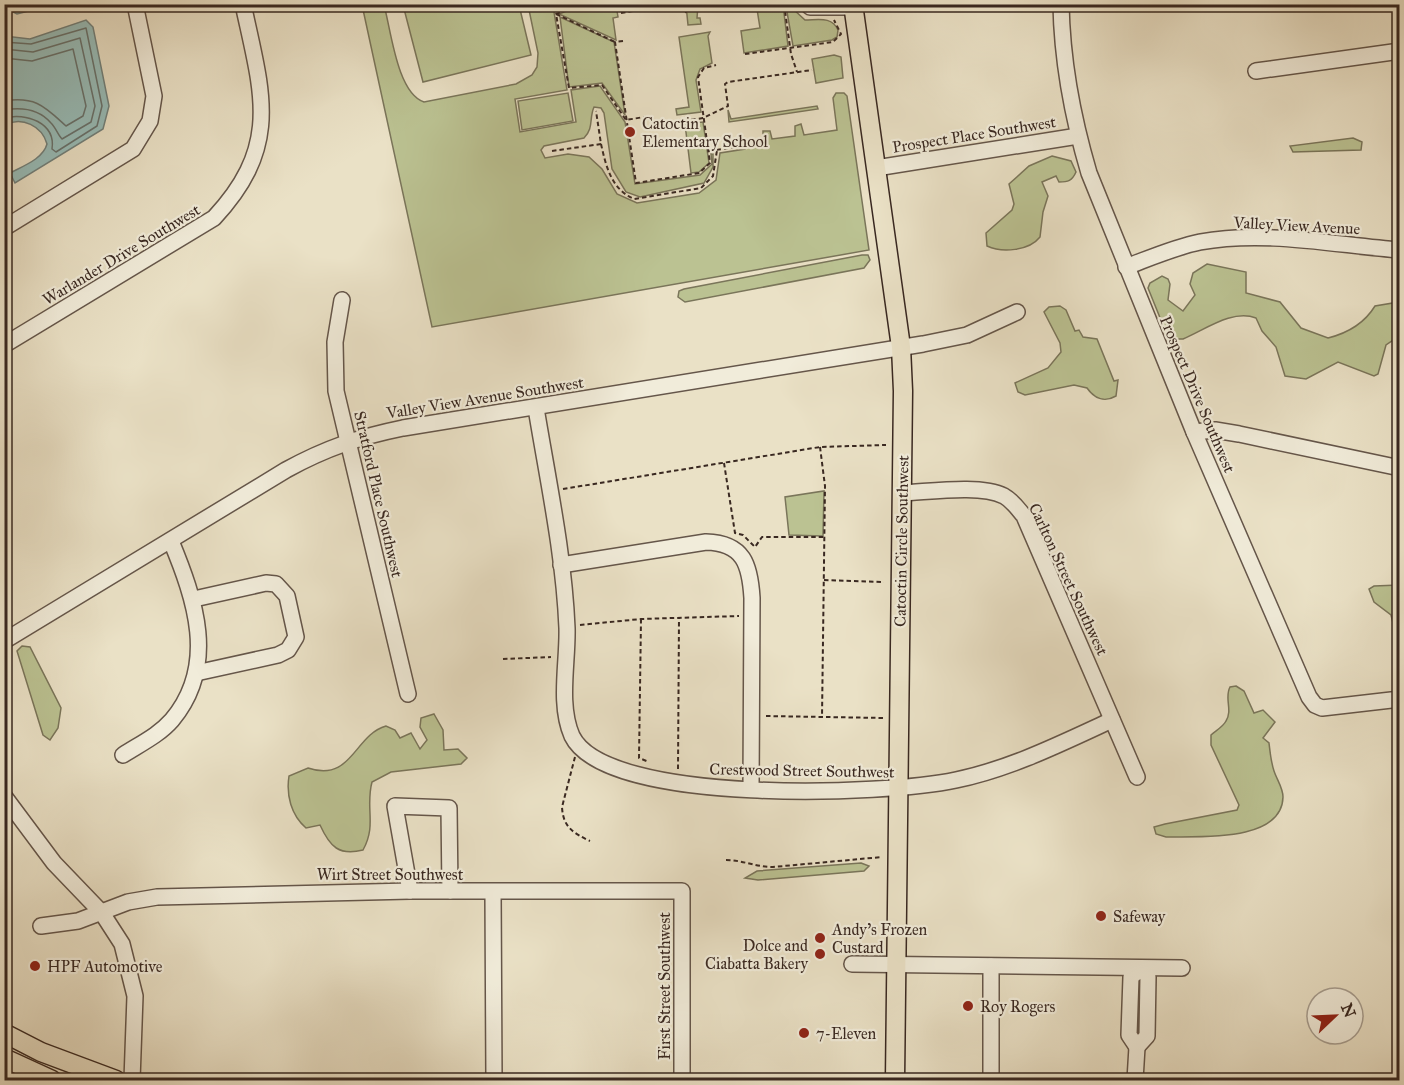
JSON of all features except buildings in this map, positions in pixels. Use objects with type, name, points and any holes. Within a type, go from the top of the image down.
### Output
[{"type":"main road","name":"Catoctin Circle Southwest","points":[[853,6],[901,347],[902,493],[895,1080]]},
{"type":"main road","points":[[4,1033],[40,1052],[116,1080]]},
{"type":"main road","points":[[4,1058],[52,1080]]},
{"type":"street","points":[[4,228],[123,156],[143,136],[154,109],[154,96],[135,4]]},
{"type":"street","name":"Warlander Drive Southwest","points":[[4,345],[214,218],[235,196],[250,171],[263,126],[261,84],[243,4]]},
{"type":"street","points":[[807,4],[810,7],[853,6]]},
{"type":"street","name":"Prospect Drive Southwest","points":[[1061,4],[1067,72],[1078,136],[1125,267],[1299,675],[1315,705],[1322,708],[1400,699]]},
{"type":"street","points":[[1256,71],[1400,51]]},
{"type":"street","name":"Prospect Place Southwest","points":[[876,168],[1078,136]]},
{"type":"street","name":"Valley View Avenue","points":[[1125,267],[1167,251],[1201,242],[1228,239],[1257,238],[1400,250]]},
{"type":"street","name":"Stratford Place Southwest","points":[[342,300],[334,366],[336,391],[408,694]]},
{"type":"street","name":"Valley View Avenue Southwest","points":[[4,641],[286,470],[322,450],[349,440],[403,428],[536,408],[968,335],[1017,312]]},
{"type":"street","name":"Crestwood Street Southwest","points":[[536,408],[561,565],[567,628],[565,710],[568,724],[579,747],[609,766],[716,789],[898,790],[957,780],[1001,767],[1112,720]]},
{"type":"street","points":[[1194,432],[1215,430],[1239,434],[1400,468]]},
{"type":"street","name":"Carlton Street Southwest","points":[[902,493],[985,491],[1006,497],[1016,505],[1024,516],[1137,777]]},
{"type":"street","points":[[123,755],[157,734],[172,720],[191,692],[196,673],[199,649],[194,599],[171,541]]},
{"type":"street","points":[[561,565],[706,542],[722,542],[734,549],[746,561],[751,576],[752,598],[751,789]]},
{"type":"street","points":[[194,599],[266,583],[276,584],[287,596],[296,637],[288,650],[278,655],[196,673]]},
{"type":"street","points":[[4,796],[54,864],[102,913],[122,944],[135,996],[132,1080]]},
{"type":"street","points":[[410,891],[395,806],[449,808],[450,891]]},
{"type":"street","name":"Wirt Street Southwest","points":[[41,926],[78,921],[128,902],[157,897],[410,891],[682,891]]},
{"type":"street","name":"First Street Southwest","points":[[682,891],[682,1080]]},
{"type":"street","points":[[494,892],[494,1080]]},
{"type":"street","points":[[852,964],[1182,968]]},
{"type":"street","points":[[991,1080],[992,966]]},
{"type":"street","points":[[1136,1080],[1137,1047],[1129,1035],[1131,976],[1142,968]]},
{"type":"path","points":[[556,14],[581,4]]},
{"type":"path","points":[[621,14],[678,4]]},
{"type":"path","points":[[684,4],[686,13]]},
{"type":"path","points":[[784,4],[790,48],[797,72]]},
{"type":"path","points":[[556,14],[615,42],[623,41]]},
{"type":"path","points":[[556,14],[569,88],[602,85],[626,120]]},
{"type":"path","points":[[745,54],[837,40],[841,31],[829,18]]},
{"type":"path","points":[[615,42],[636,183],[699,173],[710,163],[699,72],[709,65],[716,65]]},
{"type":"path","points":[[684,121],[703,118],[728,106],[725,84],[728,82],[812,70]]},
{"type":"path","points":[[596,111],[601,144],[613,180],[626,195],[634,199],[701,188],[713,176],[717,150]]},
{"type":"path","points":[[626,120],[650,116]]},
{"type":"path","points":[[552,151],[601,144]]},
{"type":"path","points":[[709,151],[742,146]]},
{"type":"path","points":[[563,489],[820,447],[886,445]]},
{"type":"path","points":[[820,447],[825,486],[822,717]]},
{"type":"path","points":[[724,463],[735,532],[755,547],[762,537],[825,537]]},
{"type":"path","points":[[824,580],[884,582]]},
{"type":"path","points":[[579,626],[641,619],[739,616]]},
{"type":"path","points":[[669,767],[679,769],[679,617]]},
{"type":"path","points":[[641,619],[639,758],[652,763]]},
{"type":"path","points":[[503,659],[555,657]]},
{"type":"path","points":[[765,716],[883,718]]},
{"type":"path","points":[[572,752],[582,763]]},
{"type":"path","points":[[575,757],[562,815],[568,828],[590,841]]},
{"type":"path","points":[[726,860],[737,860],[758,867],[773,867],[882,858]]},
{"type":"green space","points":[[584,4],[662,5],[617,11],[618,17],[613,18],[616,40],[559,14]]},
{"type":"green space","points":[[362,5],[384,5],[401,74],[407,87],[424,102],[516,84],[532,75],[537,67],[538,53],[528,5],[577,5],[566,9],[559,8],[560,11],[554,12],[567,90],[515,99],[520,132],[576,122],[571,90],[600,86],[625,122],[635,184],[700,175],[712,164],[711,154],[713,154],[713,167],[704,183],[640,197],[626,192],[612,169],[604,113],[601,108],[594,107],[590,127],[584,138],[544,146],[541,150],[545,158],[568,154],[589,157],[602,169],[617,194],[637,203],[699,193],[716,180],[720,153],[745,149],[745,143],[763,140],[763,131],[770,131],[772,139],[795,136],[795,126],[801,124],[804,135],[837,130],[833,98],[836,93],[844,93],[847,96],[869,250],[432,327]]},
{"type":"green space","points":[[403,5],[519,5],[531,55],[423,82]]},
{"type":"green space","points":[[686,5],[698,5],[697,18],[700,18],[701,24],[688,25]]},
{"type":"green space","points":[[759,5],[783,5],[788,46],[744,53],[741,31],[760,28],[757,9]]},
{"type":"green space","points":[[792,8],[805,20],[824,20],[832,23],[838,30],[837,37],[832,40],[793,46],[787,12]]},
{"type":"green space","points":[[560,17],[614,42],[625,115],[602,83],[569,87]]},
{"type":"green space","points":[[710,32],[708,36],[712,63],[700,69],[696,80],[701,112],[677,115],[676,109],[689,107],[679,37]]},
{"type":"green space","points":[[834,55],[841,57],[843,78],[816,83],[812,59]]},
{"type":"green space","points":[[568,93],[573,121],[522,130],[518,101]]},
{"type":"green space","points":[[817,106],[818,109],[729,122],[728,110],[731,119]]},
{"type":"green space","points":[[703,122],[709,163],[699,172],[691,173],[685,124]]},
{"type":"green space","points":[[1353,138],[1362,142],[1361,150],[1293,152],[1290,146]]},
{"type":"green space","points":[[1052,156],[1071,161],[1076,172],[1067,181],[1059,182],[1056,176],[1042,182],[1048,196],[1043,212],[1040,237],[1022,248],[1000,250],[987,246],[986,233],[1012,210],[1014,204],[1009,184],[1029,166]]},
{"type":"green space","points":[[868,255],[870,260],[864,268],[685,302],[678,297],[679,291],[684,289]]},
{"type":"green space","points":[[1207,264],[1246,272],[1246,293],[1280,302],[1301,328],[1328,338],[1355,327],[1375,306],[1399,302],[1399,336],[1386,345],[1378,374],[1374,376],[1338,362],[1306,379],[1285,376],[1276,347],[1262,331],[1256,318],[1238,316],[1228,318],[1183,339],[1173,339],[1167,335],[1148,288],[1150,283],[1162,276],[1168,279],[1170,284],[1168,300],[1183,311],[1195,295],[1190,284],[1193,273]]},
{"type":"green space","points":[[1060,306],[1066,310],[1075,331],[1079,330],[1083,337],[1097,339],[1114,381],[1118,380],[1116,396],[1107,399],[1100,398],[1087,388],[1074,385],[1025,395],[1018,392],[1015,383],[1048,368],[1061,352],[1060,343],[1044,312],[1049,307]]},
{"type":"green space","points":[[824,491],[823,536],[789,535],[785,497]]},
{"type":"green space","points":[[1399,585],[1399,638],[1397,639],[1391,615],[1374,602],[1369,589],[1374,586]]},
{"type":"green space","points":[[22,646],[30,647],[61,708],[58,728],[50,740],[43,735],[17,651]]},
{"type":"green space","points":[[1236,686],[1244,691],[1254,713],[1263,710],[1275,722],[1263,738],[1269,743],[1273,768],[1283,794],[1279,812],[1269,823],[1254,830],[1236,834],[1166,837],[1156,834],[1154,827],[1237,810],[1239,805],[1211,745],[1211,735],[1223,725],[1228,717],[1228,691],[1230,687]]},
{"type":"green space","points":[[434,714],[443,730],[444,750],[458,749],[467,758],[461,764],[391,772],[372,782],[369,832],[363,850],[341,851],[332,844],[320,825],[306,828],[301,823],[291,804],[288,790],[289,776],[308,768],[323,771],[344,764],[366,738],[386,726],[395,730],[400,738],[411,733],[420,749],[427,740],[420,727],[421,718]]},
{"type":"green space","points":[[861,863],[869,866],[864,871],[758,880],[745,878],[757,871]]},
{"type":"water","points":[[5,4],[53,5],[17,14],[5,8]]},
{"type":"water","points":[[86,20],[93,27],[109,106],[103,129],[15,183],[10,173],[37,158],[47,144],[41,132],[30,124],[11,122],[5,125],[5,36],[30,39]]},
{"type":"place","name":"Catoctin Elementary School","points":[[630,132]]},
{"type":"place","name":"Safeway","points":[[1101,916]]},
{"type":"place","name":"Andy's Frozen Custard","points":[[820,938]]},
{"type":"place","name":"Dolce and Ciabatta Bakery","points":[[820,954]]},
{"type":"place","name":"HPF Automotive","points":[[35,966]]},
{"type":"place","name":"Roy Rogers","points":[[968,1006]]},
{"type":"place","name":"7-Eleven","points":[[804,1033]]}]
